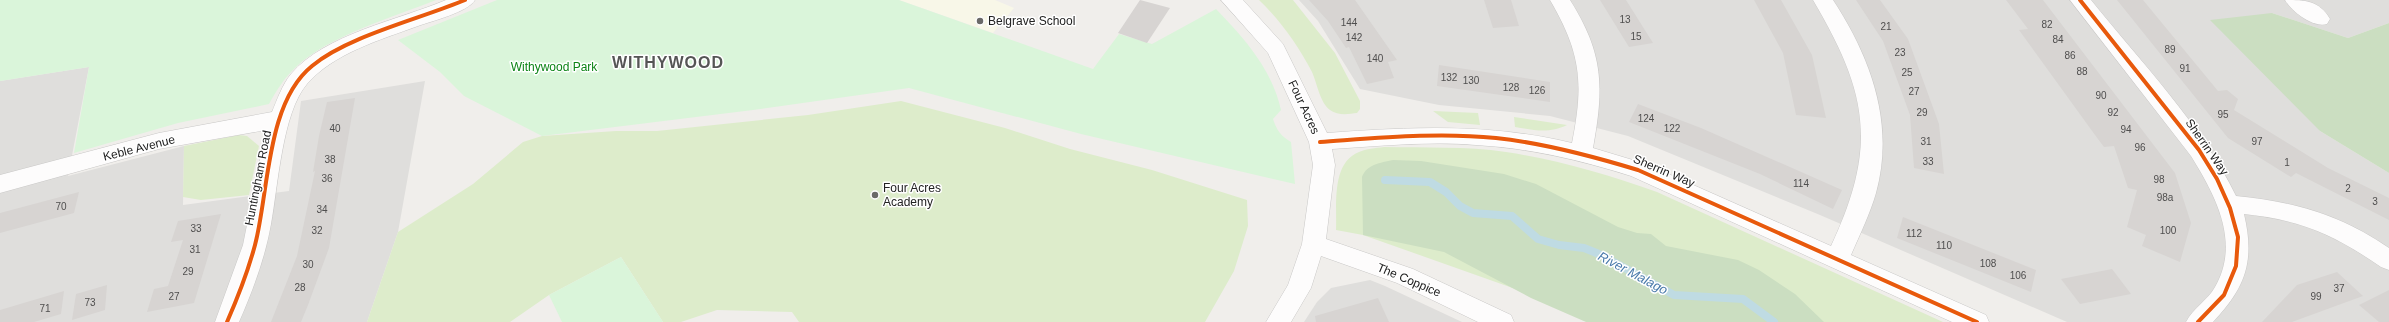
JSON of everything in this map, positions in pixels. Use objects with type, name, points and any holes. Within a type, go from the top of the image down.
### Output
[{"type":"street","name":"Huntingham Road","points":[[227,322],[241,290],[256,244],[280,119],[292,89],[312,66],[339,51],[465,0]]},
{"type":"street","name":"Four Acres","points":[[1231,0],[1276,49],[1320,142],[1324,165],[1314,244],[1299,288],[1278,322]]},
{"type":"street","points":[[1560,0],[1573,20],[1583,41],[1588,58],[1591,80],[1590,108],[1581,152]]},
{"type":"street","points":[[1823,0],[1841,28],[1860,68],[1873,123],[1867,183],[1838,259]]},
{"type":"street","name":"Sherrin Way","points":[[2080,0],[2188,135],[2225,192],[2230,204],[2238,233],[2236,270],[2228,290],[2214,308],[2198,322]]},
{"type":"street","points":[[2295,0],[2320,19]]},
{"type":"street","name":"Keble Avenue","points":[[0,184],[158,141],[280,119]]},
{"type":"street","name":"Sherrin Way","points":[[1320,142],[1426,136],[1496,138],[1581,152],[1638,170],[1977,322]]},
{"type":"street","points":[[2230,204],[2282,210],[2307,216],[2336,227],[2389,260]]},
{"type":"street","name":"The Coppice","points":[[1314,244],[1405,276],[1502,322]]},
{"type":"shaded area","name":"Belgrave School","points":[[899,0],[995,0],[1014,8],[993,33]]},
{"type":"shaded area","points":[[1299,0],[2389,0],[2389,23],[2348,38],[2272,13],[2320,131],[2389,173],[2389,322],[2067,322],[1820,215],[1628,136],[1550,116],[1439,105],[1360,89],[1318,21]]},
{"type":"shaded area","points":[[89,67],[68,176],[184,146],[183,205],[289,191],[301,101],[425,81],[398,232],[367,322],[0,322],[0,81]]},
{"type":"shaded area","points":[[1370,280],[1462,322],[1304,322],[1317,302],[1331,288]]},
{"type":"green space","points":[[0,0],[436,0],[362,28],[325,46],[309,56],[288,75],[269,104],[178,123],[74,153],[89,67],[0,81]]},
{"type":"green space","name":"Withywood Park","points":[[497,0],[899,0],[1093,69],[1119,34],[1152,44],[1216,9],[1237,31],[1256,55],[1271,81],[1281,110],[1273,119],[1280,133],[1291,142],[1295,184],[1081,134],[909,88],[753,110],[542,136],[464,96],[440,72],[398,40]]},
{"type":"green space","points":[[1259,0],[1293,0],[1335,53],[1360,101],[1360,109],[1357,113],[1340,114],[1333,112],[1327,107],[1321,98],[1312,72],[1301,52],[1281,24]]},
{"type":"green space","points":[[2272,13],[2348,38],[2389,23],[2389,173],[2320,131],[2210,20]]},
{"type":"green space","name":"Four Acres Academy","points":[[901,101],[1005,128],[1070,149],[1152,170],[1247,200],[1248,226],[1234,271],[1205,322],[799,322],[792,312],[717,310],[681,322],[663,322],[621,257],[549,295],[510,322],[367,322],[398,232],[473,184],[523,142],[542,136],[616,131],[657,131],[808,115]]},
{"type":"green space","points":[[1433,111],[1478,113],[1480,125],[1448,122]]},
{"type":"green space","points":[[1514,117],[1567,125],[1554,130],[1515,127]]},
{"type":"green space","points":[[239,135],[247,136],[259,146],[249,195],[201,200],[183,197],[184,146]]},
{"type":"green space","points":[[1384,147],[1460,148],[1506,152],[1563,163],[1620,179],[1657,192],[1943,322],[1609,322],[1363,235],[1336,230],[1337,186],[1344,165],[1350,157],[1359,152]]},
{"type":"green space","points":[[1393,160],[1421,161],[1504,174],[1536,184],[1618,227],[1637,233],[1651,234],[1666,246],[1738,260],[1759,270],[1795,294],[1824,322],[1586,322],[1531,298],[1444,252],[1363,235],[1362,177],[1367,169],[1379,163]]},
{"type":"green space","points":[[621,257],[663,322],[562,322],[549,295]]},
{"type":"building","points":[[1140,0],[1170,8],[1147,43],[1118,33]]},
{"type":"building","points":[[1309,0],[1355,0],[1397,60],[1388,62],[1394,78],[1367,84],[1349,47],[1346,48],[1328,21]]},
{"type":"building","points":[[1484,0],[1511,0],[1519,26],[1493,28]]},
{"type":"building","points":[[1600,0],[1626,0],[1653,43],[1629,47]]},
{"type":"building","points":[[1754,0],[1781,0],[1812,55],[1826,118],[1796,115],[1783,53]]},
{"type":"building","points":[[1856,0],[1880,0],[1908,39],[1939,124],[1944,174],[1914,168],[1910,115],[1883,41]]},
{"type":"building","points":[[2006,0],[2043,0],[2175,173],[2191,223],[2180,262],[2142,246],[2146,235],[2127,227],[2137,190],[2128,188],[2114,146],[2104,147],[2095,135],[2019,30],[2028,29]]},
{"type":"building","points":[[2117,0],[2143,0],[2218,91],[2227,90],[2238,99],[2234,110],[2328,168],[2389,198],[2389,220],[2296,173],[2291,177],[2228,138]]},
{"type":"building","points":[[1439,65],[1550,82],[1550,102],[1437,86]]},
{"type":"building","points":[[355,98],[329,248],[308,305],[301,322],[271,322],[297,256],[315,171],[313,172],[327,102]]},
{"type":"building","points":[[1638,104],[1701,128],[1842,190],[1833,209],[1760,174],[1629,122]]},
{"type":"building","points":[[79,192],[74,213],[0,233],[0,213]]},
{"type":"building","points":[[221,214],[194,303],[147,312],[154,289],[168,286],[183,240],[171,242],[178,221]]},
{"type":"building","points":[[1903,217],[2036,270],[2031,292],[1897,238]]},
{"type":"building","points":[[2112,269],[2131,294],[2080,304],[2061,279]]},
{"type":"building","points":[[2337,272],[2363,296],[2292,322],[2262,322],[2297,285]]},
{"type":"building","points":[[107,285],[105,310],[72,320],[76,294]]},
{"type":"building","points":[[2389,290],[2389,322],[2379,322],[2359,305]]},
{"type":"building","points":[[64,291],[61,314],[34,322],[0,322],[0,310]]},
{"type":"building","points":[[1378,298],[1389,322],[1316,322],[1315,316]]},
{"type":"waterway","name":"River Malago","points":[[1385,180],[1430,182],[1446,192],[1460,206],[1473,213],[1512,216],[1538,239],[1559,245],[1584,248],[1599,254],[1674,295],[1743,299],[1774,322]]},
{"type":"cycle path","points":[[227,322],[255,245],[279,123],[287,100],[298,81],[312,66],[346,46],[465,0]]},
{"type":"cycle path","points":[[2080,0],[2199,150],[2217,179],[2230,208],[2238,237],[2236,266],[2224,295],[2198,322]]},
{"type":"cycle path","points":[[1320,142],[1408,136],[1474,136],[1532,143],[1603,159],[1638,170],[1977,322]]},
{"type":"place","name":"Belgrave School","points":[[980,21]]},
{"type":"place","name":"Four Acres Academy","points":[[875,195]]},
{"type":"district","name":"WITHYWOOD","points":[[668,62]]}]
